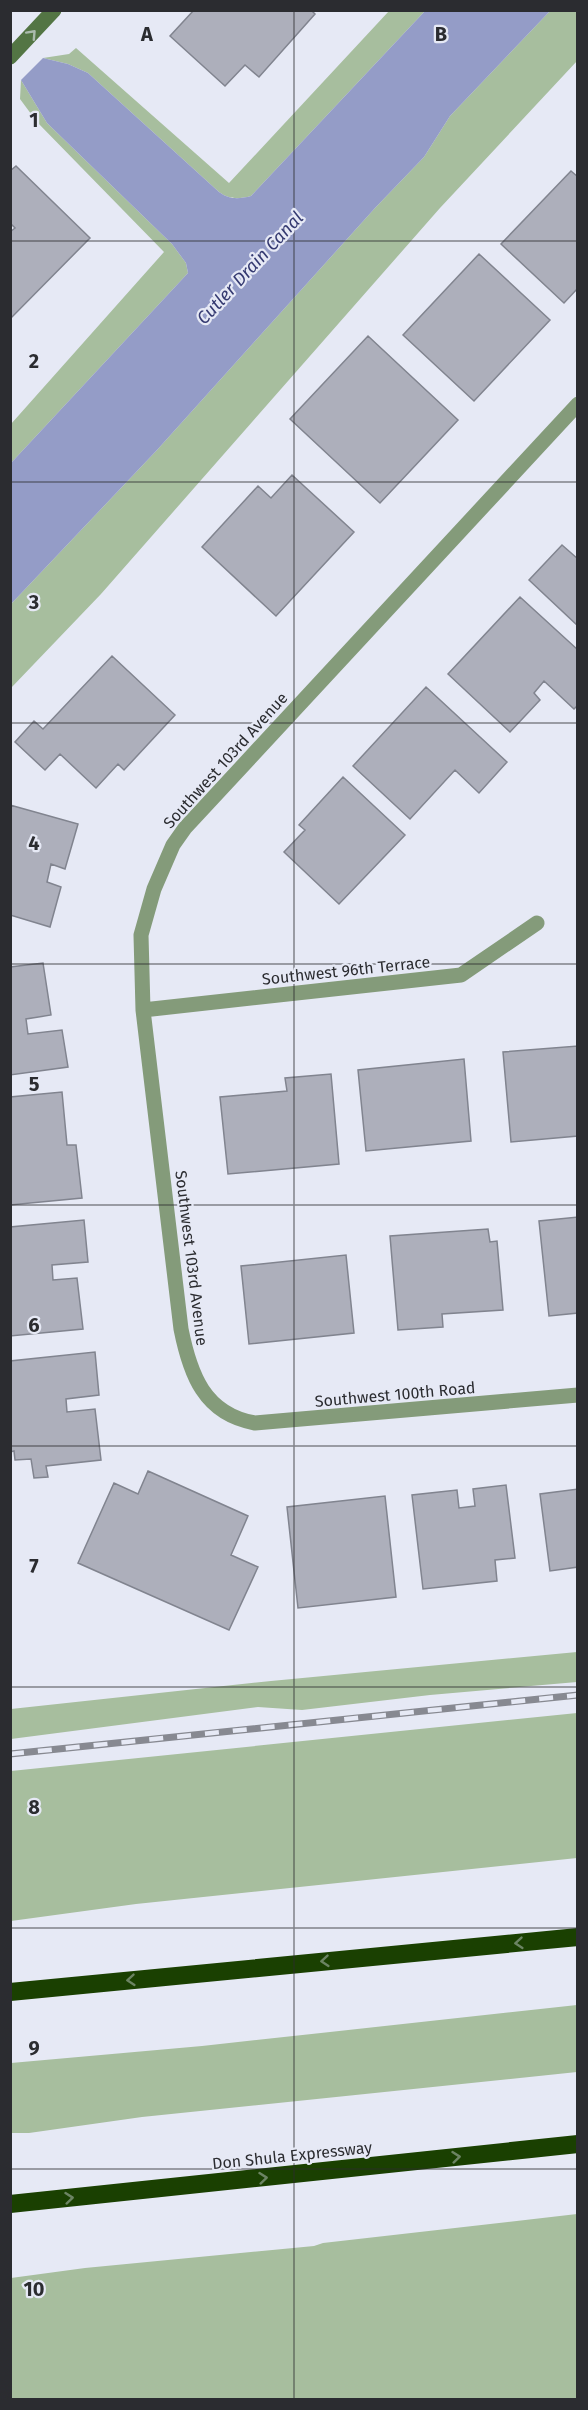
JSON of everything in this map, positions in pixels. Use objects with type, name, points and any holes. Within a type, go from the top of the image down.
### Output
[{"type":"highway","points":[[10,1992],[578,1937]]},
{"type":"highway","name":"Don Shula Expressway","points":[[10,2204],[578,2144]]},
{"type":"street","points":[[10,57],[54,10]]},
{"type":"street","name":"Southwest 103rd Avenue","points":[[219,1407],[195,1378],[183,1339],[143,1010],[141,935],[154,889],[178,837],[578,404]]},
{"type":"street","name":"Southwest 96th Terrace","points":[[143,1010],[461,975],[537,923]]},
{"type":"street","name":"Southwest 100th Road","points":[[219,1407],[237,1419],[255,1423],[578,1395]]},
{"type":"green space","points":[[389,11],[425,11],[251,196],[242,198],[231,198],[219,192],[88,73],[68,64],[43,58],[69,54],[76,48],[229,183]]},
{"type":"green space","points":[[550,11],[577,11],[577,61],[440,208],[101,594],[11,688],[11,604],[157,450],[375,208],[424,157],[450,116]]},
{"type":"green space","points":[[21,80],[47,123],[172,244],[186,263],[188,273],[11,463],[11,424],[164,252],[37,122],[20,99]]},
{"type":"green space","points":[[577,1652],[577,1682],[430,1695],[302,1710],[258,1707],[11,1739],[11,1709],[271,1681]]},
{"type":"green space","points":[[577,1713],[577,1858],[136,1904],[11,1921],[11,1771]]},
{"type":"green space","points":[[577,2005],[577,2072],[142,2117],[29,2133],[11,2133],[11,2063],[202,2046]]},
{"type":"green space","points":[[577,2214],[577,2399],[11,2399],[11,2278],[85,2268],[314,2246],[323,2243]]},
{"type":"water","name":"Cutler Drain Canal","points":[[425,11],[550,11],[450,116],[424,157],[375,208],[157,450],[11,604],[11,463],[188,273],[186,263],[172,244],[47,123],[21,80],[43,58],[68,64],[88,73],[219,192],[231,198],[242,198],[251,196]]},
{"type":"building","points":[[194,10],[311,10],[315,14],[259,77],[245,65],[225,86],[170,36]]},
{"type":"building","points":[[16,166],[90,238],[12,317],[10,315],[10,232],[15,228],[10,223],[10,171]]},
{"type":"building","points":[[571,171],[578,177],[578,288],[564,303],[501,244]]},
{"type":"building","points":[[479,254],[550,320],[474,401],[403,335]]},
{"type":"building","points":[[368,336],[458,420],[380,503],[290,419]]},
{"type":"building","points":[[292,475],[354,532],[276,616],[202,547],[258,486],[271,498]]},
{"type":"building","points":[[562,545],[578,559],[578,626],[529,580]]},
{"type":"building","points":[[520,597],[578,650],[578,705],[574,709],[544,681],[534,693],[540,700],[510,732],[448,674]]},
{"type":"building","points":[[112,656],[175,715],[124,770],[118,764],[96,788],[60,754],[45,770],[15,742],[34,721],[43,729]]},
{"type":"building","points":[[426,687],[507,762],[479,793],[455,770],[410,819],[353,766]]},
{"type":"building","points":[[343,777],[405,835],[339,904],[284,852],[305,830],[299,825]]},
{"type":"building","points":[[10,805],[78,824],[65,869],[51,864],[47,882],[61,887],[50,927],[10,915]]},
{"type":"building","points":[[43,963],[51,1015],[26,1019],[28,1034],[62,1030],[68,1067],[10,1075],[10,967]]},
{"type":"building","points":[[578,1046],[578,1136],[511,1142],[503,1052]]},
{"type":"building","points":[[464,1059],[471,1141],[366,1151],[358,1070]]},
{"type":"building","points":[[331,1074],[339,1164],[228,1174],[220,1097],[287,1091],[285,1078]]},
{"type":"building","points":[[62,1092],[67,1145],[76,1145],[82,1198],[10,1205],[10,1097]]},
{"type":"building","points":[[578,1217],[578,1313],[549,1316],[539,1221]]},
{"type":"building","points":[[84,1220],[88,1262],[52,1265],[53,1280],[77,1278],[83,1329],[10,1336],[10,1227]]},
{"type":"building","points":[[488,1229],[490,1242],[497,1241],[503,1310],[442,1314],[443,1327],[398,1330],[390,1236]]},
{"type":"building","points":[[346,1255],[354,1333],[249,1344],[241,1266]]},
{"type":"building","points":[[95,1352],[99,1395],[66,1399],[67,1412],[95,1409],[101,1460],[46,1466],[48,1477],[34,1478],[31,1459],[15,1460],[14,1451],[10,1452],[10,1361]]},
{"type":"building","points":[[148,1471],[248,1516],[231,1555],[258,1567],[229,1630],[78,1563],[114,1483],[138,1494]]},
{"type":"building","points":[[506,1485],[515,1558],[495,1560],[497,1581],[423,1589],[412,1495],[457,1490],[459,1508],[475,1506],[473,1489]]},
{"type":"building","points":[[578,1489],[578,1567],[550,1571],[540,1494]]},
{"type":"building","points":[[385,1496],[396,1597],[298,1608],[287,1507]]},
{"type":"railway","points":[[10,1754],[578,1695]]}]
